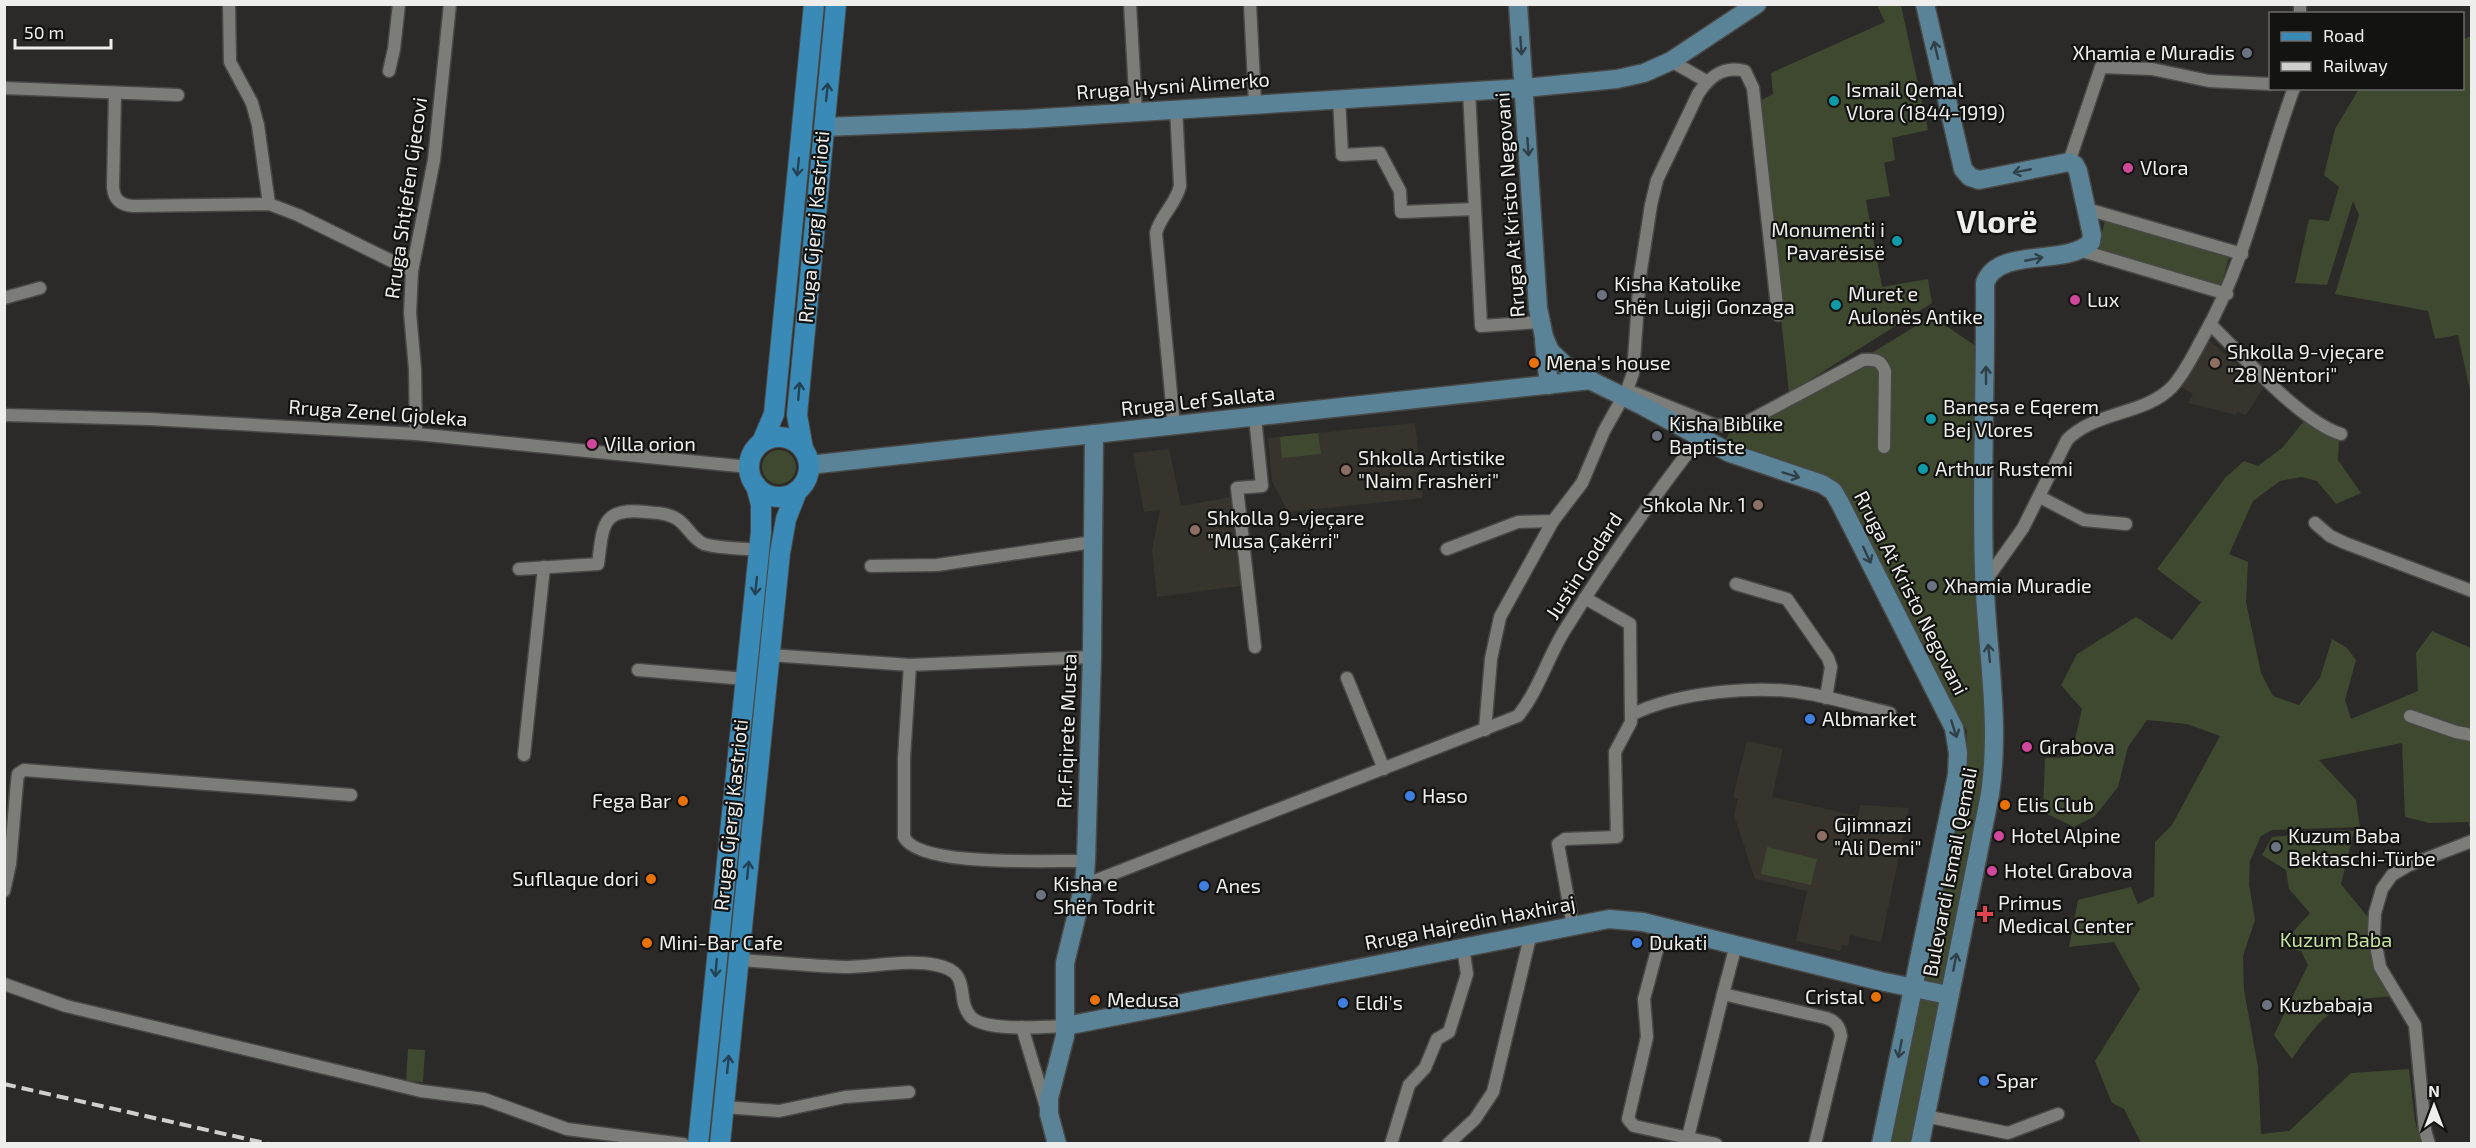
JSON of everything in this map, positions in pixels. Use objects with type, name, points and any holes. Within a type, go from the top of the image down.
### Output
[{"type":"main road","name":"Rruga Gjergj Kastrioti","points":[[762,442],[771,427],[774,414],[814,4]]},
{"type":"main road","name":"Rruga Gjergj Kastrioti","points":[[806,457],[796,415],[836,4]]},
{"type":"main road","name":"Rruga At Kristo Negovani","points":[[1518,4],[1542,329],[1559,361],[1591,380],[1625,393],[1643,406],[1730,453],[1822,484],[1833,491],[1950,718],[1957,741],[1958,766]]},
{"type":"main road","name":"Rruga Hysni Alimerko","points":[[824,127],[1026,119],[1524,88],[1617,80],[1644,73],[1671,61],[1757,4]]},
{"type":"main road","points":[[1925,4],[1963,169],[1970,177],[1979,180],[2069,162],[2075,165],[2092,235],[2091,242],[2079,250]]},
{"type":"main road","name":"Bulevardi Ismail Qemali","points":[[1920,1143],[1990,794],[1995,754],[1994,693],[1984,583],[1982,517],[1986,412],[1985,282],[1988,274],[1999,265],[2079,250]]},
{"type":"main road","points":[[1542,329],[1549,385]]},
{"type":"main road","name":"Rruga Lef Sallata","points":[[806,457],[1094,434],[1591,380]]},
{"type":"main road","name":"Rr.Fiqirete Musta","points":[[1049,1114],[1051,1086],[1066,1026],[1065,963],[1084,885],[1086,861],[1092,657],[1094,434]]},
{"type":"main road","points":[[779,437],[796,442],[806,457],[805,482],[797,491],[775,497],[756,486],[749,467],[755,448],[762,442],[779,437]]},
{"type":"main road","name":"Rruga Gjergj Kastrioti","points":[[698,1143],[760,550],[762,517],[756,486]]},
{"type":"main road","name":"Rruga Gjergj Kastrioti","points":[[720,1143],[783,534],[797,491]]},
{"type":"main road","name":"Bulevardi Ismail Qemali","points":[[1881,1143],[1958,766]]},
{"type":"main road","name":"Rruga Hajredin Haxhiraj","points":[[1066,1026],[1119,1018],[1609,919],[1643,922],[1948,999]]},
{"type":"main road","points":[[1906,1016],[1902,1003],[1888,984],[1917,966]]},
{"type":"main road","points":[[1049,1114],[1057,1143]]},
{"type":"street","points":[[230,4],[230,62],[255,114],[269,204]]},
{"type":"street","points":[[388,71],[399,4]]},
{"type":"street","name":"Rruga Shtjefen Gjecovi","points":[[416,434],[415,369],[410,313],[412,271],[434,160],[450,4]]},
{"type":"street","points":[[1130,4],[1136,111]]},
{"type":"street","points":[[1250,4],[1255,103]]},
{"type":"street","points":[[1671,61],[1707,81]]},
{"type":"street","points":[[2069,162],[2101,67],[2152,69],[2209,81],[2269,84]]},
{"type":"street","points":[[1084,885],[1485,730],[1491,659],[1500,617],[1553,520],[1582,483],[1604,431],[1625,393],[1636,350],[1640,276],[1650,205],[1666,160],[1707,81],[1725,70],[1744,71],[1753,88],[1778,315]]},
{"type":"street","points":[[4,88],[178,94]]},
{"type":"street","points":[[1984,583],[2015,542],[2040,497],[2067,440],[2073,434],[2106,417],[2159,397],[2172,387],[2227,294],[2242,254],[2293,90]]},
{"type":"street","points":[[1469,91],[1481,326],[1542,329]]},
{"type":"street","points":[[115,93],[113,188],[114,196],[118,201],[133,206],[269,204],[291,211],[412,271]]},
{"type":"street","points":[[1339,98],[1342,155],[1380,153],[1400,191],[1401,212],[1475,208]]},
{"type":"street","points":[[1174,426],[1156,233],[1178,195],[1176,108]]},
{"type":"street","points":[[2087,209],[2242,254]]},
{"type":"street","points":[[2079,250],[2227,294]]},
{"type":"street","points":[[4,298],[40,288]]},
{"type":"street","points":[[2210,324],[2283,394],[2329,430],[2341,434]]},
{"type":"street","name":"Rruga At Kristo Negovani","points":[[1625,393],[1727,428],[1750,421],[1863,360],[1874,359],[1880,362],[1885,371],[1884,447]]},
{"type":"street","name":"Rruga Zenel Gjoleka","points":[[4,415],[149,419],[416,434],[749,467]]},
{"type":"street","points":[[1255,417],[1262,486],[1237,488],[1255,647]]},
{"type":"street","name":"Justin Godard","points":[[1485,730],[1511,721],[1518,716],[1532,697],[1551,653],[1585,598],[1645,508],[1700,438]]},
{"type":"street","points":[[2040,497],[2084,520],[2126,524]]},
{"type":"street","points":[[519,569],[598,564],[606,522],[613,514],[622,510],[671,516],[680,521],[698,541],[706,545],[760,550]]},
{"type":"street","points":[[1447,549],[1518,522],[1553,520]]},
{"type":"street","points":[[2315,523],[2330,536],[2472,591]]},
{"type":"street","points":[[871,566],[937,565],[1093,543]]},
{"type":"street","points":[[524,755],[544,567]]},
{"type":"street","points":[[1736,584],[1787,598],[1828,658],[1831,667],[1826,698]]},
{"type":"street","points":[[1573,926],[1558,844],[1565,839],[1617,837],[1615,752],[1631,722],[1630,624],[1585,598]]},
{"type":"street","points":[[770,655],[910,665],[1092,657]]},
{"type":"street","points":[[910,665],[904,758],[904,837],[907,843],[920,851],[964,860],[1086,861]]},
{"type":"street","points":[[638,670],[746,679]]},
{"type":"street","points":[[1347,678],[1384,769]]},
{"type":"street","points":[[1631,715],[1663,701],[1719,693],[1786,692],[1826,698],[1890,713]]},
{"type":"street","points":[[2410,716],[2456,732],[2472,735]]},
{"type":"street","points":[[4,891],[10,864],[9,813],[18,774],[31,769],[351,795]]},
{"type":"street","points":[[2429,1143],[2420,1087],[2419,1045],[2415,1024],[2380,967],[2374,934],[2375,913],[2382,889],[2392,875],[2407,866],[2472,842]]},
{"type":"street","points":[[1663,928],[1644,999],[1647,1037],[1628,1114],[1630,1123],[1634,1126],[1716,1143]]},
{"type":"street","points":[[1448,1143],[1475,1119],[1493,1092],[1531,933]]},
{"type":"street","points":[[1688,1137],[1736,945]]},
{"type":"street","points":[[1391,1143],[1409,1085],[1425,1068],[1437,1039],[1449,1032],[1467,974],[1463,947]]},
{"type":"street","points":[[739,960],[843,967],[935,964],[954,972],[961,980],[971,1016],[990,1024],[1022,1027],[1066,1026]]},
{"type":"street","points":[[4,984],[66,1006],[421,1091],[484,1099],[589,1138],[683,1143]]},
{"type":"street","points":[[1723,994],[1826,1018],[1837,1024],[1841,1036],[1815,1143]]},
{"type":"street","points":[[1022,1027],[1049,1114]]},
{"type":"street","points":[[724,1107],[779,1111],[845,1097],[909,1092]]},
{"type":"street","points":[[1925,1116],[2008,1133],[2058,1114]]},
{"type":"shaded area","name":"Shkolla 9-vjeçare \"28 Nëntori\"","points":[[2207,338],[2263,388],[2246,415],[2237,412],[2236,415],[2188,403],[2193,394],[2181,387]]},
{"type":"shaded area","name":"Shkolla Artistike \"Naim Frashëri\"","points":[[1415,423],[1423,498],[1288,512],[1272,481],[1268,438]]},
{"type":"shaded area","name":"Shkolla 9-vjeçare \"Musa Çakërri\"","points":[[1169,449],[1181,506],[1230,497],[1241,586],[1157,597],[1152,550],[1160,510],[1144,512],[1133,453]]},
{"type":"shaded area","name":"Gjimnazi \"Ali Demi\"","points":[[1747,741],[1783,749],[1772,797],[1858,816],[1860,805],[1909,808],[1881,942],[1850,935],[1848,946],[1842,945],[1840,951],[1796,941],[1807,891],[1755,879],[1734,815],[1738,799],[1733,797]]},
{"type":"green space","points":[[1877,5],[1901,5],[1928,130],[1892,138],[1895,160],[1884,163],[1890,196],[1866,200],[1882,287],[1928,279],[1932,303],[1789,393],[1758,102],[1773,94],[1771,73],[1885,22]]},
{"type":"green space","points":[[2472,37],[2471,395],[2458,335],[2435,339],[2428,311],[2335,294],[2359,215],[2353,201],[2327,285],[2295,283],[2309,219],[2329,221],[2339,187],[2324,175],[2335,129],[2358,90],[2464,90],[2464,39]]},
{"type":"green space","points":[[2105,221],[2229,257],[2221,286],[2097,251]]},
{"type":"green space","points":[[1932,316],[1980,349],[1988,775],[1947,989],[1922,982],[1965,767],[1967,731],[1835,484],[1725,443],[1730,430],[1774,413]]},
{"type":"green space","points":[[2304,421],[2339,441],[2338,460],[2361,493],[2336,504],[2317,481],[2301,477],[2280,481],[2253,501],[2229,554],[2248,562],[2246,602],[2261,673],[2273,696],[2299,705],[2320,678],[2332,639],[2347,648],[2356,660],[2345,700],[2351,719],[2418,691],[2416,653],[2432,631],[2471,648],[2471,832],[2468,822],[2429,823],[2405,817],[2402,743],[2319,760],[2356,800],[2360,827],[2272,830],[2261,836],[2250,861],[2249,884],[2255,920],[2243,956],[2244,990],[2258,1067],[2261,1134],[2289,1131],[2351,1073],[2409,1069],[2415,1121],[2422,1143],[2141,1143],[2124,1109],[2112,1103],[2095,1061],[2140,989],[2114,942],[2069,947],[2078,900],[2131,887],[2138,904],[2154,896],[2155,842],[2172,825],[2220,736],[2187,724],[2147,720],[2128,747],[2118,787],[2095,816],[2074,827],[2043,812],[2045,758],[2071,757],[2082,709],[2061,685],[2077,654],[2136,617],[2172,640],[2201,602],[2157,569],[2225,478],[2244,461],[2258,466],[2283,447]]},
{"type":"green space","points":[[1318,433],[1321,454],[1282,458],[1280,437]]},
{"type":"green space","points":[[779,450],[791,455],[796,467],[791,479],[779,484],[767,479],[762,467],[767,455]]},
{"type":"green space","name":"Kuzum Baba","points":[[2342,830],[2354,831],[2341,884],[2371,921],[2394,996],[2359,1000],[2330,1013],[2316,1027],[2292,1059],[2274,1035],[2308,965],[2301,951],[2280,946],[2310,913],[2289,889],[2286,870],[2262,855],[2272,837]]},
{"type":"green space","points":[[1767,847],[1817,859],[1811,885],[1761,874]]},
{"type":"green space","points":[[1920,993],[1945,998],[1914,1143],[1888,1144]]},
{"type":"green space","points":[[408,1049],[425,1050],[423,1082],[406,1081]]},
{"type":"railway","points":[[4,1084],[269,1144]]},
{"type":"place","name":"Xhamia e Muradis","points":[[2247,53]]},
{"type":"place","name":"Ismail Qemal Vlora (1844-1919)","points":[[1834,101]]},
{"type":"place","name":"Vlora","points":[[2128,168]]},
{"type":"place","name":"Monumenti i Pavarësisë","points":[[1897,241]]},
{"type":"place","name":"Kisha Katolike Shën Luigji Gonzaga","points":[[1602,295]]},
{"type":"place","name":"Lux","points":[[2075,300]]},
{"type":"place","name":"Muret e Aulonës Antike","points":[[1836,305]]},
{"type":"place","name":"Mena's house","points":[[1534,363]]},
{"type":"place","name":"Shkolla 9-vjeçare \"28 Nëntori\"","points":[[2215,363]]},
{"type":"place","name":"Banesa e Eqerem Bej Vlores","points":[[1931,419]]},
{"type":"place","name":"Kisha Biblike Baptiste","points":[[1657,436]]},
{"type":"place","name":"Villa orion","points":[[592,444]]},
{"type":"place","name":"Arthur Rustemi","points":[[1923,469]]},
{"type":"place","name":"Shkolla Artistike \"Naim Frashëri\"","points":[[1346,470]]},
{"type":"place","name":"Shkola Nr. 1","points":[[1758,505]]},
{"type":"place","name":"Shkolla 9-vjeçare \"Musa Çakërri\"","points":[[1195,530]]},
{"type":"place","name":"Xhamia Muradie","points":[[1932,586]]},
{"type":"place","name":"Albmarket","points":[[1810,719]]},
{"type":"place","name":"Grabova","points":[[2027,747]]},
{"type":"place","name":"Haso","points":[[1410,796]]},
{"type":"place","name":"Fega Bar","points":[[683,801]]},
{"type":"place","name":"Elis Club","points":[[2005,805]]},
{"type":"place","name":"Gjimnazi \"Ali Demi\"","points":[[1822,836]]},
{"type":"place","name":"Hotel Alpine","points":[[1999,836]]},
{"type":"place","name":"Kuzum Baba Bektaschi-Türbe","points":[[2276,847]]},
{"type":"place","name":"Hotel Grabova","points":[[1992,871]]},
{"type":"place","name":"Sufllaque dori","points":[[651,879]]},
{"type":"place","name":"Anes","points":[[1204,886]]},
{"type":"place","name":"Kisha e Shën Todrit","points":[[1041,895]]},
{"type":"place","name":"Primus Medical Center","points":[[1985,914]]},
{"type":"place","name":"Mini-Bar Cafe","points":[[647,943]]},
{"type":"place","name":"Dukati","points":[[1637,943]]},
{"type":"place","name":"Cristal","points":[[1876,997]]},
{"type":"place","name":"Medusa","points":[[1095,1000]]},
{"type":"place","name":"Eldi's","points":[[1343,1003]]},
{"type":"place","name":"Kuzbabaja","points":[[2267,1005]]},
{"type":"place","name":"Spar","points":[[1984,1081]]},
{"type":"district","name":"Vlorë","points":[[1997,222]]}]
